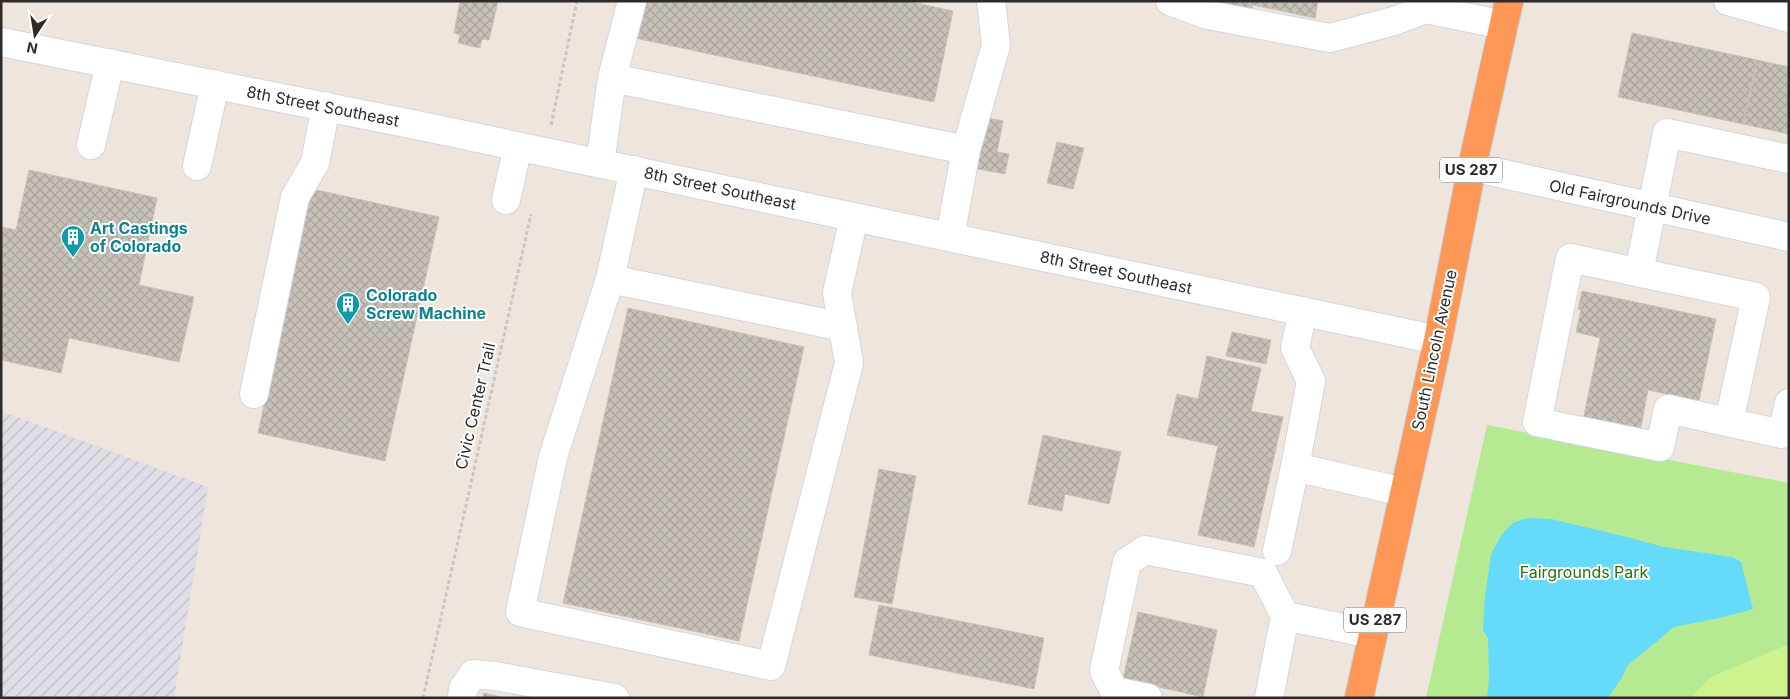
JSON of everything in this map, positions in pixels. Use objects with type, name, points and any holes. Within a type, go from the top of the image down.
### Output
[{"type":"highway","name":"South Lincoln Avenue","points":[[1359,698],[1438,340],[1472,167],[1507,13]]},
{"type":"street","points":[[600,164],[612,78],[632,1]]},
{"type":"street","points":[[950,237],[966,150],[996,44],[991,1]]},
{"type":"street","points":[[1170,1],[1209,8],[1330,38],[1394,21],[1425,5],[1507,13]]},
{"type":"street","points":[[1728,1],[1789,18]]},
{"type":"street","name":"8th Street Southeast","points":[[1,42],[326,106],[1438,340]]},
{"type":"street","points":[[90,145],[110,63]]},
{"type":"street","points":[[612,78],[966,150]]},
{"type":"street","points":[[197,166],[215,84]]},
{"type":"street","points":[[254,394],[296,197],[315,163],[326,106]]},
{"type":"street","points":[[1639,272],[1667,133],[1789,159]]},
{"type":"street","points":[[506,200],[518,146]]},
{"type":"street","name":"Old Fairgrounds Drive","points":[[1472,167],[1789,237]]},
{"type":"street","points":[[634,170],[610,279],[553,457],[520,612],[771,666],[849,363],[838,293],[854,217]]},
{"type":"street","points":[[1729,422],[1756,297],[1570,258],[1537,422],[1660,447],[1668,409],[1782,434],[1789,403]]},
{"type":"street","points":[[610,279],[843,327]]},
{"type":"street","points":[[1277,550],[1311,381],[1295,348],[1303,311]]},
{"type":"street","points":[[1295,467],[1404,492]]},
{"type":"street","points":[[1148,698],[1114,691],[1104,672],[1127,562],[1145,550],[1263,573],[1285,616],[1269,698]]},
{"type":"street","points":[[1285,616],[1372,634]]},
{"type":"street","points":[[462,698],[464,689],[473,674],[495,676],[616,698]]},
{"type":"path","points":[[545,152],[577,1]]},
{"type":"path","name":"Civic Center Trail","points":[[422,698],[532,209]]},
{"type":"shaded area","points":[[1,411],[208,487],[174,698],[1,698]]},
{"type":"green space","name":"Fairgrounds Park","points":[[1487,425],[1789,483],[1789,698],[1426,698]]},
{"type":"green space","points":[[1789,644],[1789,698],[1690,698],[1711,677]]},
{"type":"water","points":[[1527,518],[1551,519],[1664,547],[1732,557],[1741,562],[1753,609],[1674,627],[1627,666],[1608,698],[1487,698],[1489,679],[1488,638],[1483,630],[1491,554],[1502,534],[1513,523]]},
{"type":"building","points":[[460,1],[498,1],[489,40],[482,39],[480,48],[458,43],[460,35],[454,33]]},
{"type":"building","points":[[642,1],[907,1],[953,11],[934,102],[635,38]]},
{"type":"building","points":[[1223,1],[1318,1],[1315,18],[1253,5],[1250,17],[1221,9]]},
{"type":"building","points":[[1632,33],[1757,60],[1743,124],[1618,97]]},
{"type":"building","points":[[1757,60],[1789,67],[1789,134],[1743,124]]},
{"type":"building","points":[[983,117],[1003,121],[997,152],[1009,154],[1005,174],[973,168]]},
{"type":"building","points":[[1057,142],[1084,148],[1073,189],[1047,183]]},
{"type":"building","name":"Art Castings of Colorado","points":[[29,170],[157,198],[139,285],[194,297],[179,362],[69,338],[61,373],[1,360],[1,227],[16,230]]},
{"type":"building","name":"Colorado Screw Machine","points":[[312,189],[439,217],[385,461],[258,433]]},
{"type":"building","points":[[1582,291],[1716,319],[1699,401],[1648,390],[1639,437],[1582,425],[1600,338],[1576,332],[1581,310],[1578,309]]},
{"type":"building","points":[[628,308],[804,347],[739,641],[563,603]]},
{"type":"building","points":[[1232,332],[1271,340],[1266,364],[1226,356]]},
{"type":"building","points":[[1207,356],[1261,368],[1251,411],[1283,417],[1254,547],[1198,535],[1218,446],[1167,435],[1177,394],[1198,399]]},
{"type":"building","points":[[1043,435],[1121,452],[1109,504],[1065,494],[1062,511],[1028,504]]},
{"type":"building","points":[[879,469],[916,476],[892,604],[854,597]]},
{"type":"building","points":[[879,605],[1044,638],[1034,689],[869,655]]},
{"type":"building","points":[[1138,612],[1217,630],[1203,697],[1123,679]]},
{"type":"building","points":[[484,693],[505,698],[483,698]]},
{"type":"place","name":"Art Castings of Colorado","points":[[73,258]]},
{"type":"place","name":"Colorado Screw Machine","points":[[348,325]]}]
